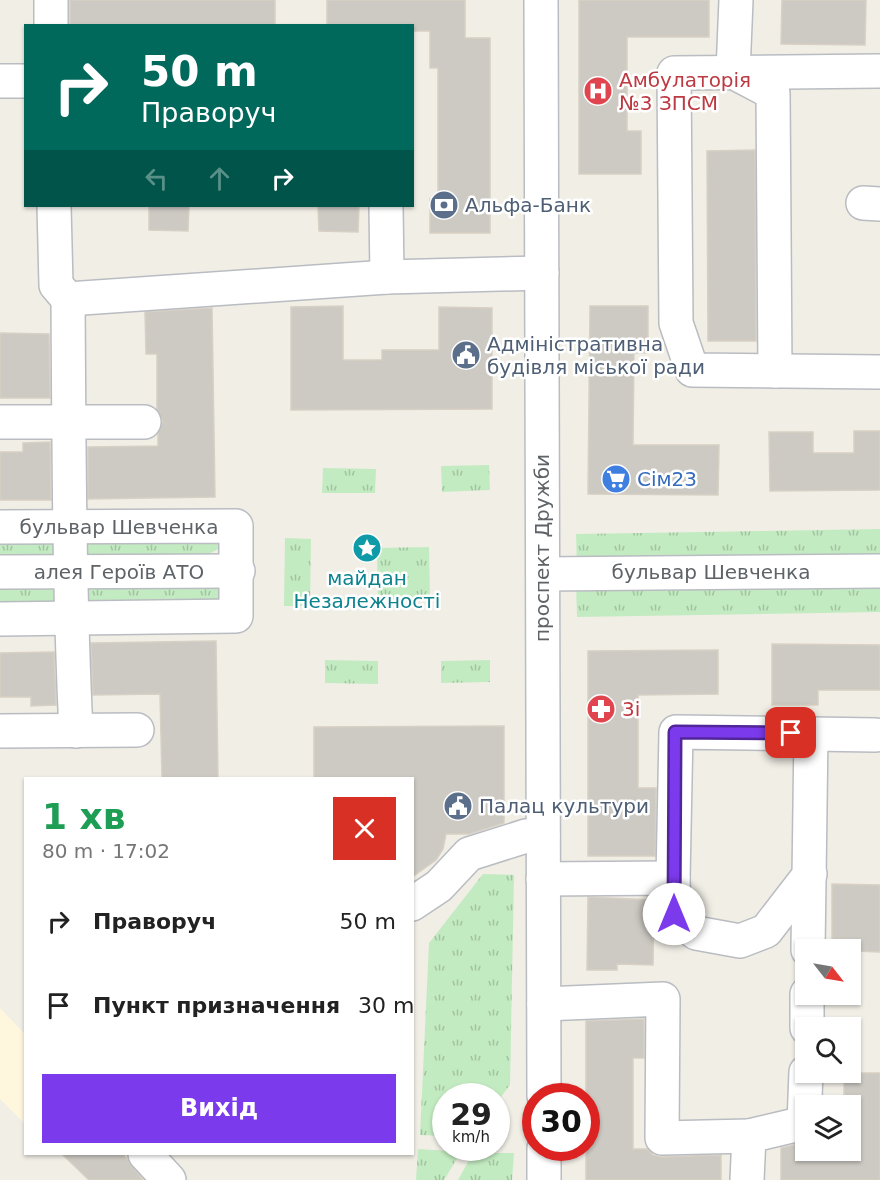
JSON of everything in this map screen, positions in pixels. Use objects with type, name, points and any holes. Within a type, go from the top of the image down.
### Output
[{"type":"street","points":[[51,0],[51,24]]},
{"type":"street","name":"проспект Дружби","points":[[541,0],[544,1083]]},
{"type":"street","points":[[733,72],[736,0]]},
{"type":"street","points":[[880,71],[674,73],[676,323],[692,370],[880,372]]},
{"type":"street","points":[[733,72],[773,93],[775,371]]},
{"type":"street","points":[[0,81],[24,81]]},
{"type":"street","points":[[54,207],[56,285],[68,299],[71,527],[69,572],[76,731]]},
{"type":"street","points":[[386,207],[387,277]]},
{"type":"street","points":[[68,299],[387,277],[542,273]]},
{"type":"street","points":[[0,422],[144,422]]},
{"type":"street","name":"бульвар Шевченка","points":[[0,527],[236,526],[238,571],[236,616],[0,619]]},
{"type":"street","name":"алея Героїв АТО","points":[[0,572],[238,571]]},
{"type":"street","name":"бульвар Шевченка","points":[[543,574],[880,571]]},
{"type":"street","points":[[0,731],[137,730]]},
{"type":"street","points":[[810,874],[766,932],[740,941],[696,933],[674,914],[675,732],[876,735]]},
{"type":"street","points":[[808,939],[811,734]]},
{"type":"street","points":[[414,903],[439,886],[469,854],[526,836],[543,835]]},
{"type":"street","points":[[543,879],[673,878]]},
{"type":"street","points":[[544,1004],[663,999],[662,1138],[749,1136],[804,1123],[806,1083]]},
{"type":"street","points":[[747,1180],[749,1136]]},
{"type":"street","points":[[146,1155],[170,1180]]},
{"type":"street","points":[[544,1161],[544,1180]]},
{"type":"shaded area","points":[[0,1008],[24,1033],[24,1123],[0,1099]]},
{"type":"green space","points":[[489,465],[490,490],[442,492],[441,466]]},
{"type":"green space","points":[[323,468],[376,469],[375,493],[322,493]]},
{"type":"green space","points":[[880,529],[880,564],[577,569],[576,534]]},
{"type":"green space","points":[[230,538],[230,543],[195,561],[83,562],[83,539]]},
{"type":"green space","points":[[285,538],[311,539],[310,606],[284,606]]},
{"type":"green space","points":[[61,540],[61,562],[0,562],[0,541]]},
{"type":"green space","points":[[429,547],[430,598],[378,599],[377,548]]},
{"type":"green space","points":[[880,577],[880,612],[577,617],[576,582]]},
{"type":"green space","points":[[229,582],[229,605],[82,606],[82,583]]},
{"type":"green space","points":[[0,587],[60,587],[60,608],[0,609]]},
{"type":"green space","points":[[325,660],[378,661],[378,684],[325,683]]},
{"type":"green space","points":[[490,660],[490,682],[441,683],[441,661]]},
{"type":"green space","points":[[483,874],[514,875],[510,1085],[510,1083],[432,1083],[432,1135],[420,1135],[429,943]]},
{"type":"green space","points":[[418,1149],[432,1150],[432,1161],[456,1161],[444,1180],[416,1180]]},
{"type":"green space","points":[[510,1153],[514,1153],[512,1180],[458,1180],[469,1161],[510,1161]]},
{"type":"building","points":[[70,0],[275,0],[275,24],[70,24]]},
{"type":"building","points":[[327,0],[465,0],[465,38],[490,38],[490,233],[430,233],[430,199],[438,199],[438,68],[430,68],[430,31],[414,31],[414,24],[327,24]]},
{"type":"building","points":[[579,0],[709,0],[709,37],[627,37],[627,131],[641,131],[641,174],[579,174]]},
{"type":"building","points":[[782,0],[866,0],[865,45],[781,44]]},
{"type":"building","points":[[755,150],[756,341],[708,341],[707,151]]},
{"type":"building","points":[[149,207],[189,207],[188,231],[149,230]]},
{"type":"building","points":[[318,207],[359,207],[358,232],[319,231]]},
{"type":"building","name":"Адміністративна будівля міської ради","points":[[343,306],[343,360],[382,360],[382,350],[439,350],[439,307],[492,308],[492,409],[291,410],[291,307]]},
{"type":"building","points":[[590,306],[648,306],[648,353],[634,353],[633,445],[719,445],[718,495],[588,494]]},
{"type":"building","points":[[212,308],[215,497],[88,499],[88,447],[158,446],[158,434],[163,421],[157,410],[157,354],[146,354],[145,312]]},
{"type":"building","points":[[0,333],[49,334],[50,398],[0,398]]},
{"type":"building","points":[[854,431],[880,431],[880,490],[770,491],[769,432],[813,432],[813,453],[854,453]]},
{"type":"building","points":[[50,442],[51,500],[0,500],[0,452],[23,452],[23,443]]},
{"type":"building","points":[[216,641],[218,777],[162,777],[160,694],[93,695],[91,643]]},
{"type":"building","points":[[772,644],[880,645],[880,690],[818,690],[818,705],[772,705]]},
{"type":"building","points":[[718,650],[718,694],[638,695],[638,788],[656,788],[655,856],[588,856],[588,651]]},
{"type":"building","points":[[54,652],[56,705],[31,706],[31,697],[0,697],[0,653]]},
{"type":"building","name":"Палац культури","points":[[504,726],[504,823],[469,834],[446,834],[443,849],[436,860],[414,876],[414,777],[314,777],[314,727]]},
{"type":"building","points":[[832,884],[880,885],[880,952],[861,951],[861,939],[832,939]]},
{"type":"building","points":[[588,897],[654,900],[653,965],[617,964],[617,970],[587,970]]},
{"type":"building","points":[[644,1019],[644,1058],[633,1058],[633,1149],[647,1149],[653,1155],[662,1157],[721,1155],[721,1180],[586,1180],[586,1161],[600,1161],[600,1083],[586,1083],[586,1021]]},
{"type":"building","points":[[861,1073],[880,1073],[880,1180],[781,1180],[781,1148],[795,1145],[795,1161],[861,1161],[861,1095],[844,1095],[844,1083],[861,1083]]},
{"type":"building","points":[[63,1155],[124,1155],[143,1180],[89,1180]]},
{"type":"place","name":"Амбулаторія №3 ЗПСМ","points":[[598,91]]},
{"type":"place","name":"Альфа-Банк","points":[[444,205]]},
{"type":"place","name":"Адміністративна будівля міської ради","points":[[466,355]]},
{"type":"place","name":"Сім23","points":[[616,479]]},
{"type":"place","name":"майдан Незалежності","points":[[367,548]]},
{"type":"place","name":"3і","points":[[601,709]]},
{"type":"place","name":"Палац культури","points":[[458,806]]},
{"type":"route","points":[[674,914],[675,732],[791,733]]}]
